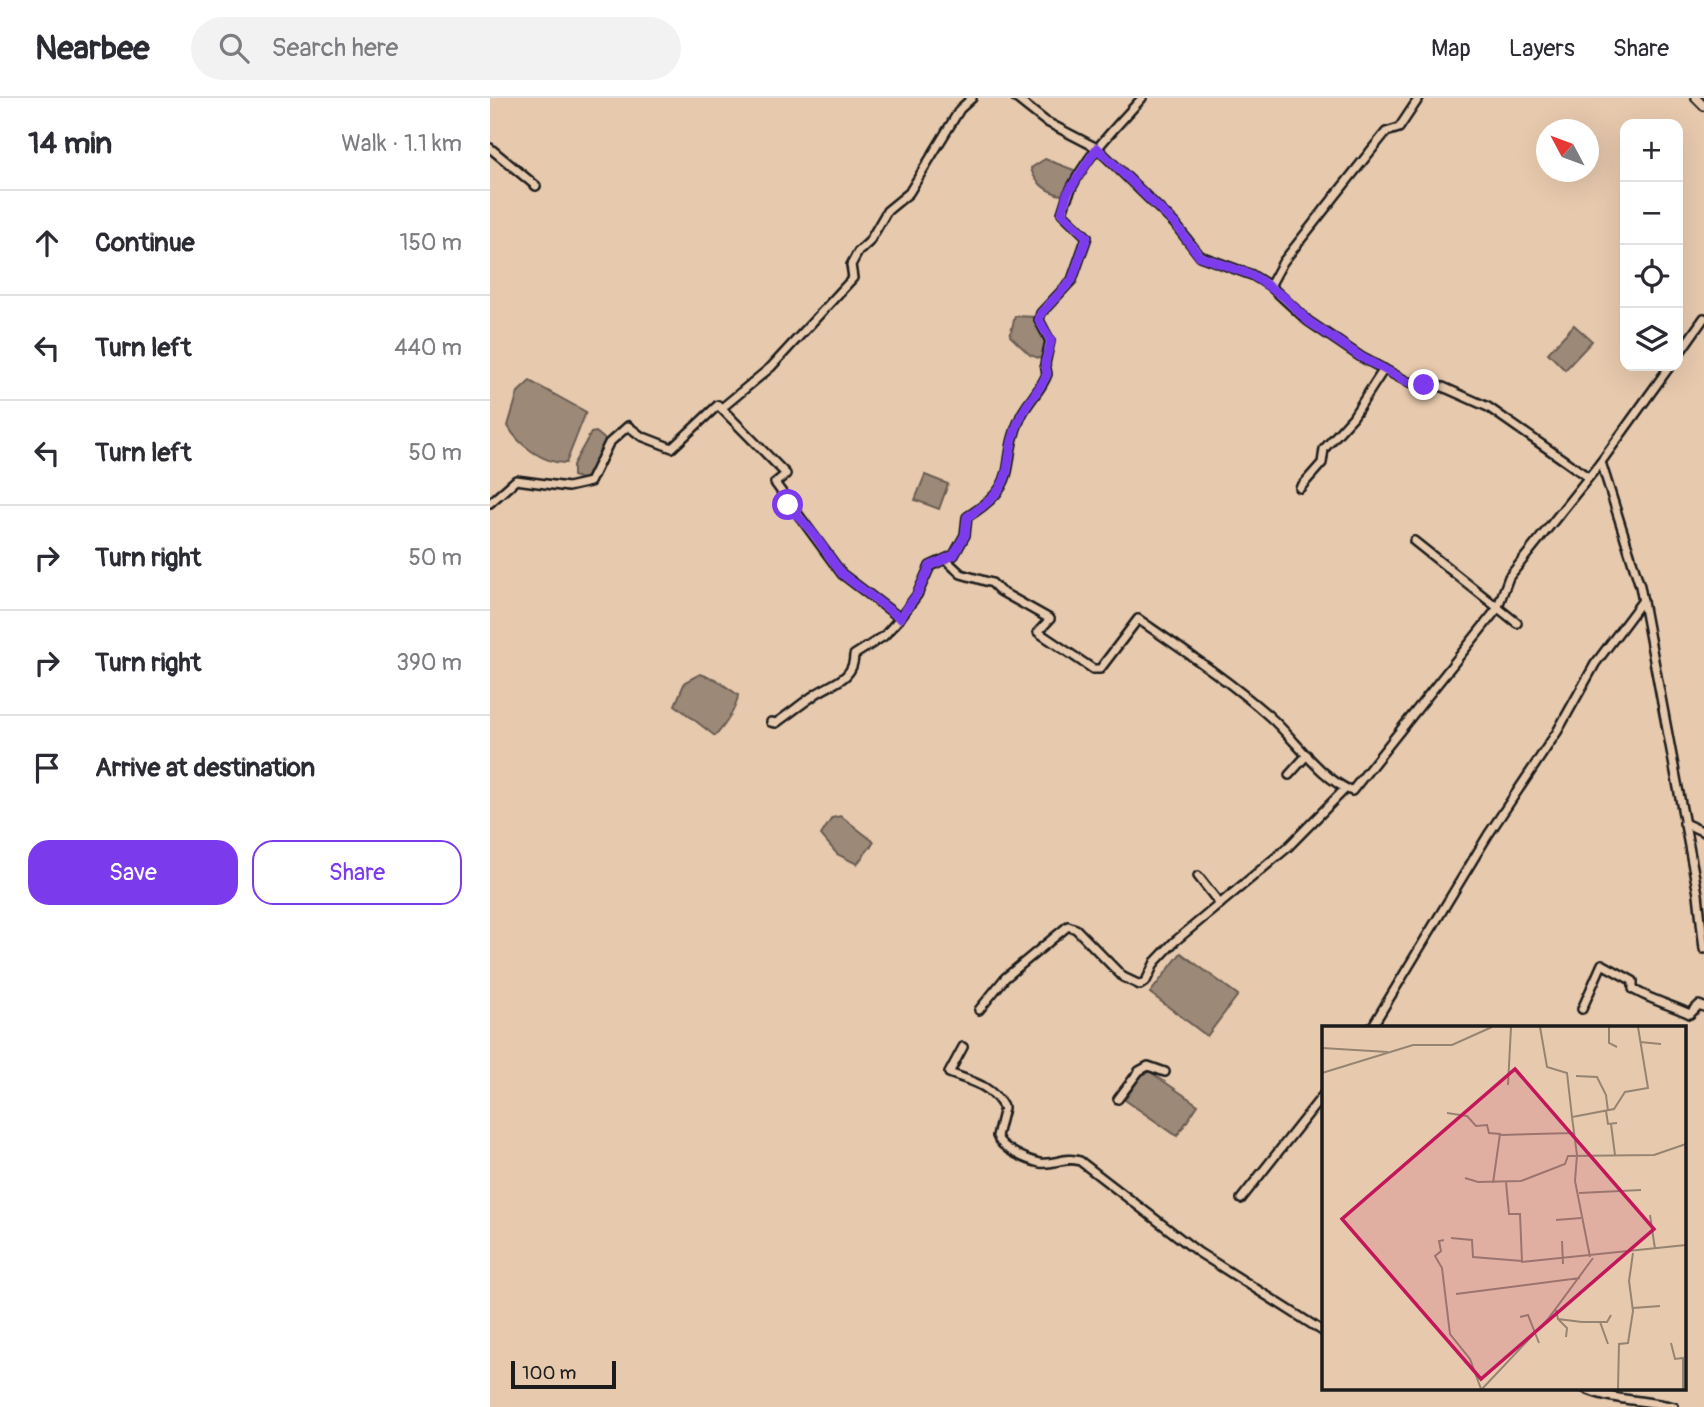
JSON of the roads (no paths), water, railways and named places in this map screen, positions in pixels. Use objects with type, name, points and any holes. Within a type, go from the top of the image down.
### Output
[{"type":"street","points":[[723,407],[771,367],[853,278],[851,265],[858,252],[869,242],[887,211],[909,193],[960,109],[972,98]]},
{"type":"street","points":[[1016,98],[1045,121],[1097,148],[1175,224],[1199,256],[1252,275],[1270,286],[1316,327],[1408,382],[1443,387],[1488,407],[1588,477]]},
{"type":"street","points":[[771,722],[776,723],[815,694],[842,680],[850,671],[854,655],[884,636],[900,618],[917,594],[930,566],[947,561],[965,535],[967,517],[989,504],[998,493],[1009,468],[1021,414],[1045,379],[1051,341],[1039,320],[1041,313],[1072,280],[1087,237],[1062,213],[1067,194],[1097,148],[1142,98]]},
{"type":"street","points":[[1270,286],[1283,262],[1373,148],[1386,132],[1399,128],[1419,98]]},
{"type":"street","points":[[1696,98],[1704,106]]},
{"type":"street","points":[[490,148],[536,186]]},
{"type":"street","points":[[1683,348],[1704,318]]},
{"type":"street","points":[[1300,488],[1322,463],[1324,449],[1353,417],[1384,369]]},
{"type":"street","points":[[947,561],[961,574],[992,583],[1000,591],[1050,619],[1038,632],[1093,669],[1100,669],[1138,619],[1226,680],[1270,717],[1345,789],[1352,791],[1497,609],[1509,577],[1601,462],[1666,371]]},
{"type":"street","points":[[490,503],[516,480],[568,487],[590,482],[609,443],[628,426],[641,436],[669,449],[715,405],[723,407],[786,474],[775,483],[842,574],[900,618]]},
{"type":"street","points":[[1601,462],[1643,600],[1704,949]]},
{"type":"street","points":[[1413,541],[1517,623]]},
{"type":"street","points":[[1373,1026],[1488,835],[1557,732],[1595,664],[1643,600]]},
{"type":"street","points":[[1289,775],[1307,755]]},
{"type":"street","points":[[979,1010],[1005,978],[1068,926],[1076,929],[1123,977],[1140,985],[1146,981],[1155,962],[1164,952],[1287,848],[1345,789]]},
{"type":"street","points":[[1684,823],[1704,832]]},
{"type":"street","points":[[1198,876],[1220,904]]},
{"type":"street","points":[[1582,1009],[1602,964],[1633,981],[1633,989],[1646,997],[1660,998],[1690,1014],[1699,1005],[1704,1007]]},
{"type":"street","points":[[963,1047],[949,1073],[988,1087],[999,1101],[1004,1108],[997,1136],[1002,1145],[1038,1163],[1069,1158],[1080,1161],[1198,1252],[1322,1331]]},
{"type":"street","points":[[1118,1099],[1139,1071],[1148,1066],[1165,1072]]},
{"type":"street","points":[[1241,1199],[1322,1097]]},
{"type":"street","points":[[1588,1390],[1646,1399],[1674,1407]]}]
